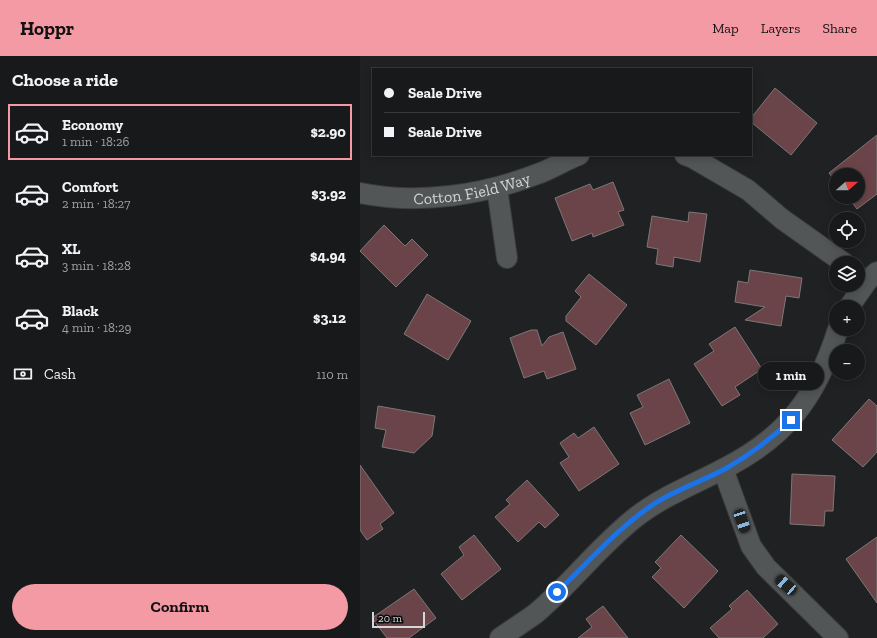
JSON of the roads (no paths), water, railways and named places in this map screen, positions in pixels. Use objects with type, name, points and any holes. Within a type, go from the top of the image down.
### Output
[{"type":"street","name":"Cotton Field Way","points":[[360,193],[392,197],[445,197],[497,188],[542,173],[565,160],[576,156]]},
{"type":"street","points":[[688,156],[748,190],[782,219],[834,256]]},
{"type":"street","points":[[497,188],[507,258]]},
{"type":"street","points":[[853,300],[868,275]]},
{"type":"street","points":[[500,638],[535,613],[635,518],[679,489],[723,469],[750,454],[772,438],[791,420],[808,400],[821,377],[836,336]]},
{"type":"street","points":[[723,469],[751,546],[766,567],[835,637]]}]
